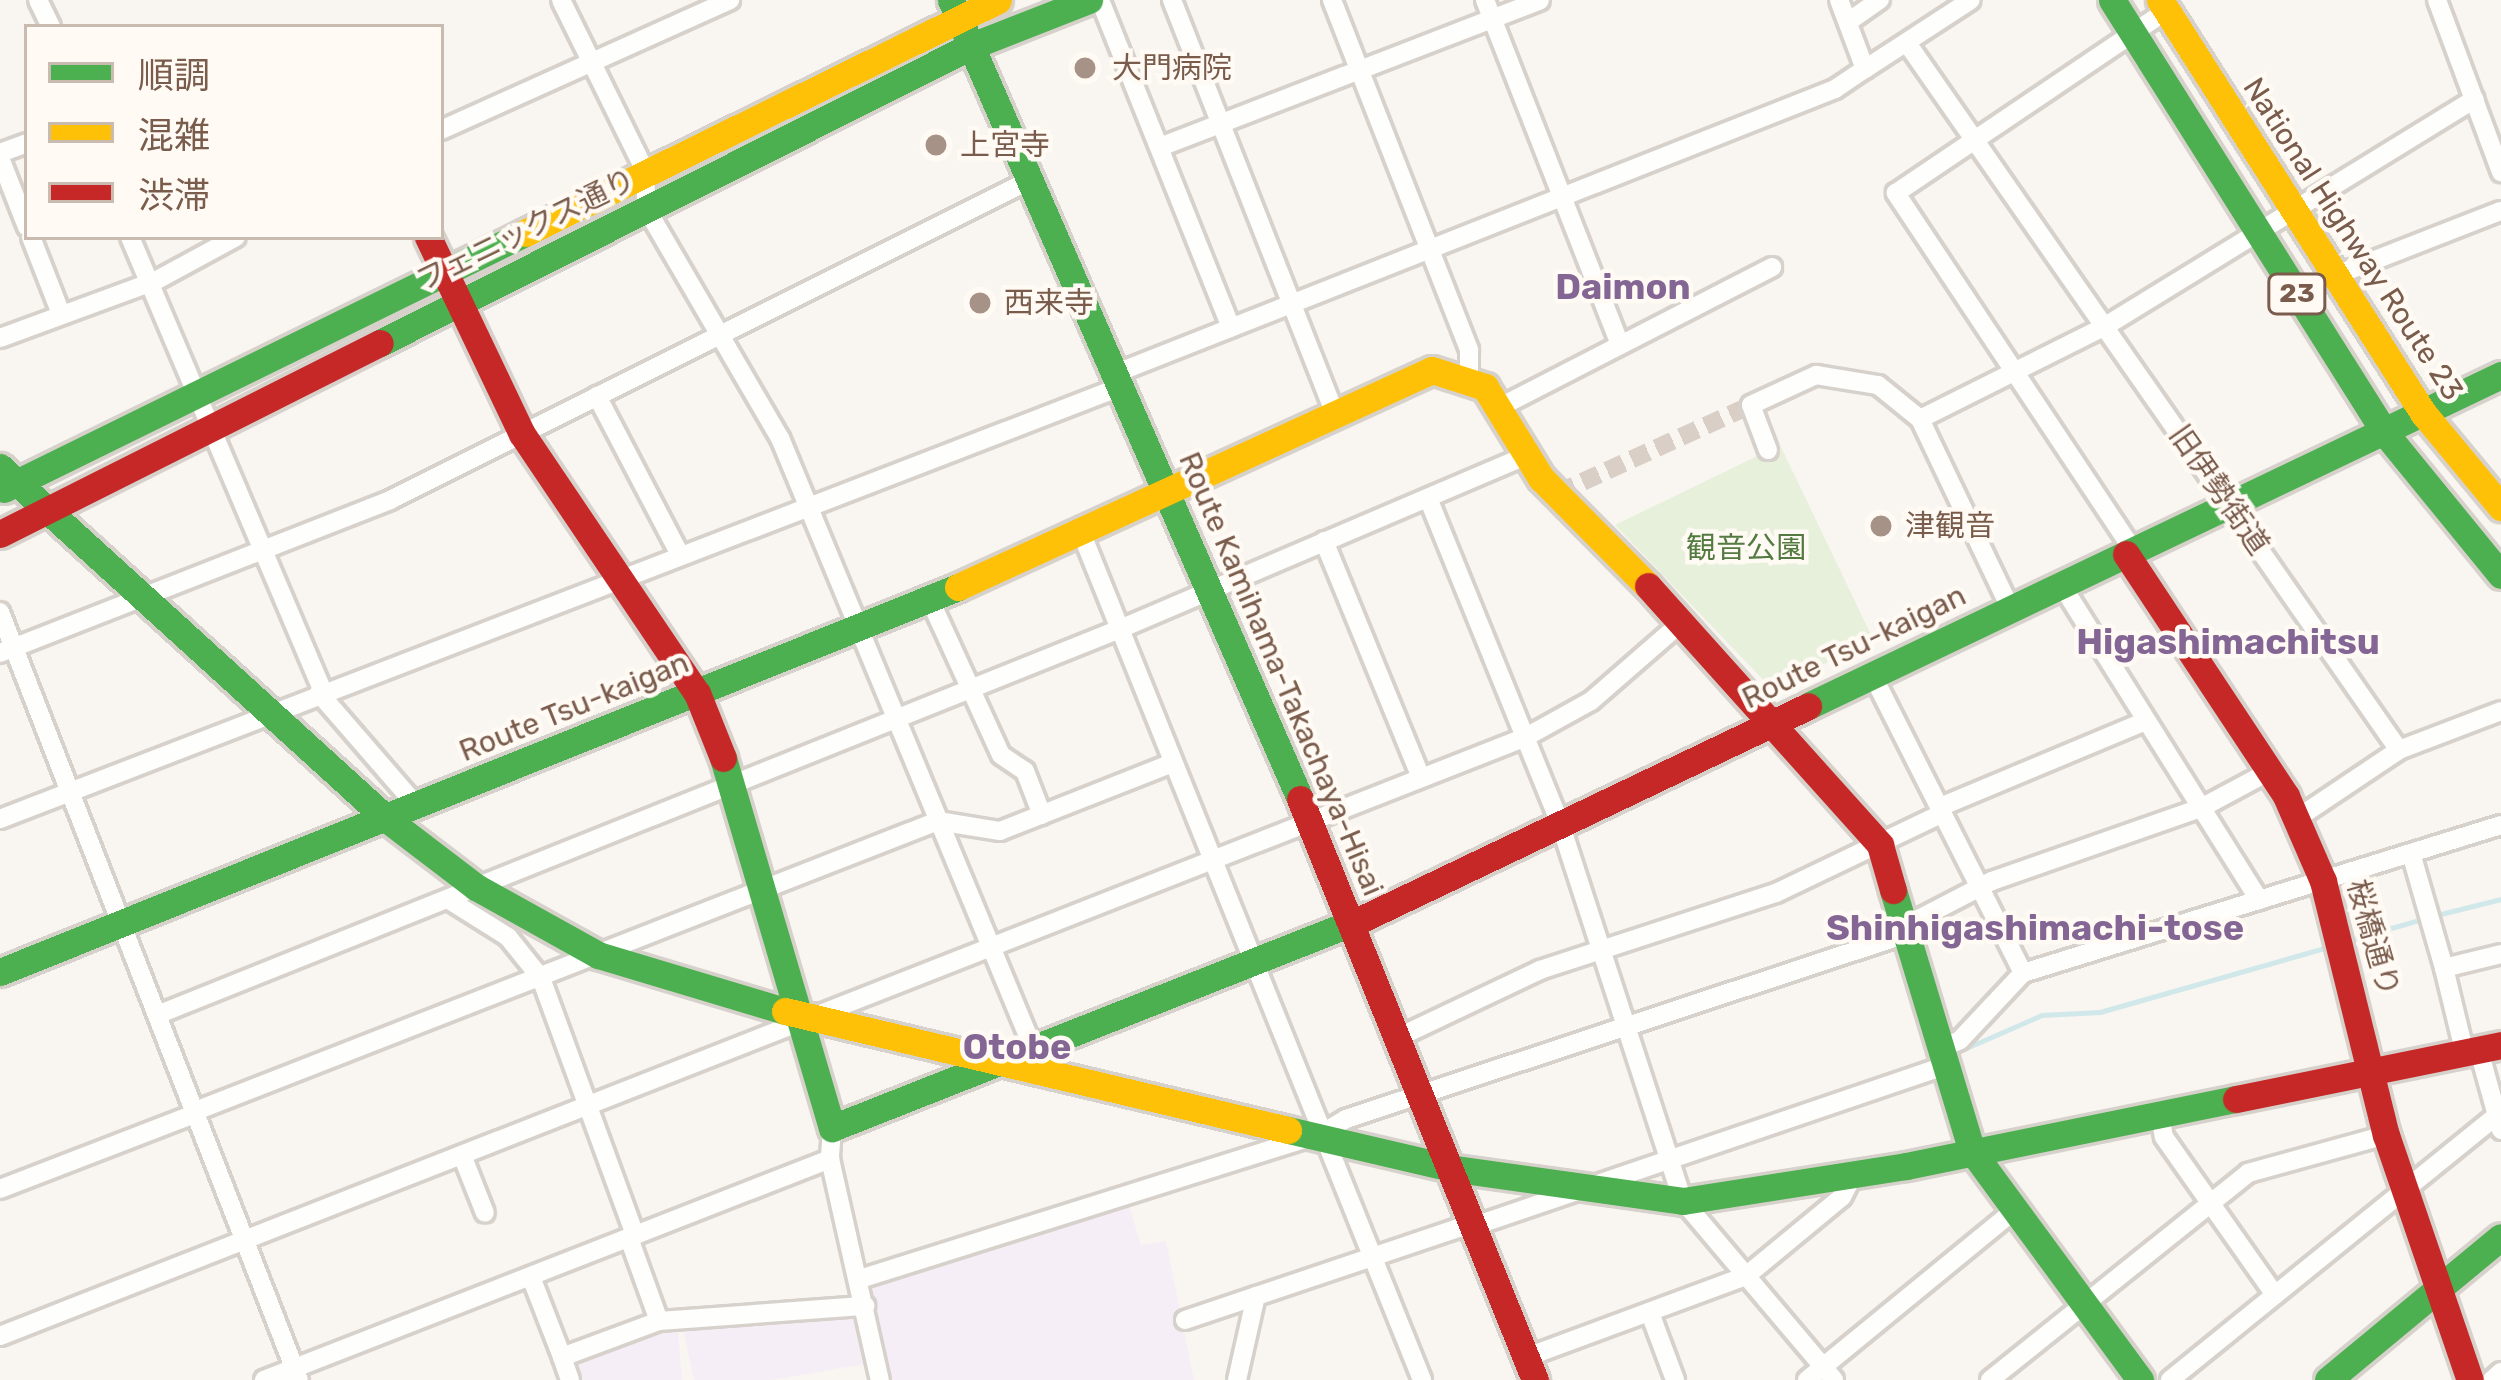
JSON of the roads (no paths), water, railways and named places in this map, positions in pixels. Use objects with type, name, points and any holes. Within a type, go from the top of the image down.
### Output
[{"type":"main road","name":"フェニックス通り","points":[[6,480],[445,272],[955,8],[998,0]]},
{"type":"main road","name":"フェニックス通り","points":[[0,534],[969,46],[1088,0]]},
{"type":"main road","name":"23","points":[[2112,0],[2385,434],[2501,574]]},
{"type":"main road","name":"National Highway Route 23","points":[[2170,4],[2291,208],[2424,414],[2501,507]]},
{"type":"main road","name":"Route Kamihama-Takachaya-Hisai","points":[[955,8],[1354,923],[1456,1169],[1531,1369]]},
{"type":"main road","points":[[429,240],[522,434],[697,693],[734,784],[832,1128]]},
{"type":"main road","name":"Route Tsu-kaigan","points":[[0,971],[857,633],[1432,370],[1469,376]]},
{"type":"main road","name":"Route Tsu-kaigan","points":[[832,1128],[1354,923],[2501,375]]},
{"type":"main road","points":[[1469,376],[1500,407],[1525,456],[1683,621],[1880,845],[1908,929],[1939,1059],[1972,1151],[2140,1380]]},
{"type":"main road","points":[[6,480],[46,508],[388,820],[476,887],[598,955],[799,1016],[1322,1134],[1456,1169],[1567,1189],[1683,1202],[1853,1175],[2481,1047]]},
{"type":"main road","name":"桜橋通り","points":[[2130,552],[2270,771],[2323,881],[2375,1069],[2386,1135],[2470,1380]]},
{"type":"main road","points":[[2328,1380],[2501,1237]]},
{"type":"street","points":[[562,0],[645,171],[646,208],[721,331],[808,501],[857,633],[1033,1048]]},
{"type":"street","points":[[444,129],[730,0]]},
{"type":"street","points":[[1100,0],[1231,328]]},
{"type":"street","points":[[1172,0],[1335,413]]},
{"type":"street","points":[[1332,0],[1468,350],[1469,376]]},
{"type":"street","points":[[1160,147],[1359,70],[1489,9],[1540,0]]},
{"type":"street","points":[[1839,0],[1865,69]]},
{"type":"street","points":[[1847,22],[1880,0]]},
{"type":"street","points":[[0,819],[213,737],[262,704],[321,692],[680,555],[1117,381],[1231,328],[1835,89],[1971,0]]},
{"type":"street","points":[[2437,0],[2501,172]]},
{"type":"street","points":[[2130,552],[1896,193],[2170,4]]},
{"type":"street","points":[[1489,9],[1620,345]]},
{"type":"street","name":"旧伊勢街道","points":[[1907,43],[2399,750]]},
{"type":"street","points":[[1920,419],[2104,327],[2474,99]]},
{"type":"street","points":[[0,155],[24,219]]},
{"type":"street","points":[[7,650],[267,549],[522,434],[1030,180]]},
{"type":"street","points":[[2334,276],[2501,211]]},
{"type":"street","points":[[32,240],[61,314]]},
{"type":"street","points":[[132,240],[155,281],[321,692],[416,805]]},
{"type":"street","points":[[0,338],[155,281],[230,240]]},
{"type":"street","points":[[1500,407],[1772,267]]},
{"type":"street","points":[[1768,450],[1751,405],[1814,370],[1878,385],[1920,419],[2010,608]]},
{"type":"street","points":[[597,396],[680,555]]},
{"type":"street","points":[[157,1015],[1120,629],[1525,456]]},
{"type":"street","points":[[1428,499],[1560,823],[1683,1202],[1821,1376],[2015,1210]]},
{"type":"street","points":[[1081,532],[1422,1380]]},
{"type":"street","points":[[1324,542],[1421,777]]},
{"type":"street","points":[[2061,584],[2259,900]]},
{"type":"street","points":[[930,600],[1001,755],[1025,771],[1042,815]]},
{"type":"street","points":[[0,612],[7,650],[70,792],[297,1374]]},
{"type":"street","points":[[0,1336],[588,1106],[799,1016],[831,1012],[1526,737],[1592,701],[1683,621]]},
{"type":"street","points":[[1873,676],[2023,973]]},
{"type":"street","points":[[2296,819],[2399,750],[2501,710]]},
{"type":"street","points":[[1401,1036],[1540,970],[1776,893],[1942,810],[2146,721]]},
{"type":"street","points":[[0,1189],[938,821],[1000,831],[1172,763]]},
{"type":"street","points":[[860,1279],[1322,1134],[1424,1093],[1628,1028],[1908,929],[1980,887],[2200,808],[2270,771]]},
{"type":"street","points":[[1185,1320],[1477,1224],[1939,1059],[2023,973],[2501,825]]},
{"type":"street","points":[[2170,1380],[2404,1190],[2496,1125],[2481,1047],[2444,968],[2411,853]]},
{"type":"street","points":[[449,900],[508,938],[541,978],[659,1321]]},
{"type":"street","points":[[2444,968],[2501,954]]},
{"type":"street","points":[[2160,1113],[2164,1137],[2275,1295]]},
{"type":"street","points":[[832,1128],[830,1159],[880,1380]]},
{"type":"street","points":[[1990,1380],[2210,1203],[2273,1160],[2386,1135]]},
{"type":"street","points":[[462,1155],[485,1214]]},
{"type":"street","points":[[265,1380],[297,1374],[830,1159]]},
{"type":"street","points":[[1531,1369],[1650,1313],[1746,1276],[1842,1197],[1853,1175]]},
{"type":"street","points":[[531,1276],[570,1380]]},
{"type":"street","points":[[1237,1380],[1256,1296]]},
{"type":"street","points":[[562,1357],[659,1321],[865,1306]]},
{"type":"street","points":[[1650,1313],[1675,1380]]},
{"type":"street","points":[[2492,1380],[2501,1372]]},
{"type":"waterway","points":[[2437,915],[2501,899]]},
{"type":"waterway","points":[[2350,940],[2426,918]]},
{"type":"waterway","points":[[1955,1053],[2042,1015],[2100,1012],[2328,947]]},
{"type":"tunnel","points":[[1558,493],[1751,405]]},
{"type":"place","name":"大門病院","points":[[1085,68]]},
{"type":"place","name":"上宮寺","points":[[936,145]]},
{"type":"place","name":"西来寺","points":[[980,303]]},
{"type":"place","name":"津観音","points":[[1881,526]]},
{"type":"district","name":"Daimon","points":[[1623,287]]},
{"type":"district","name":"Higashimachitsu","points":[[2228,642]]},
{"type":"district","name":"Shinhigashimachi-tose","points":[[2035,928]]},
{"type":"district","name":"Otobe","points":[[1017,1047]]},
{"type":"park label","name":"観音公園","points":[[1746,548]]}]
